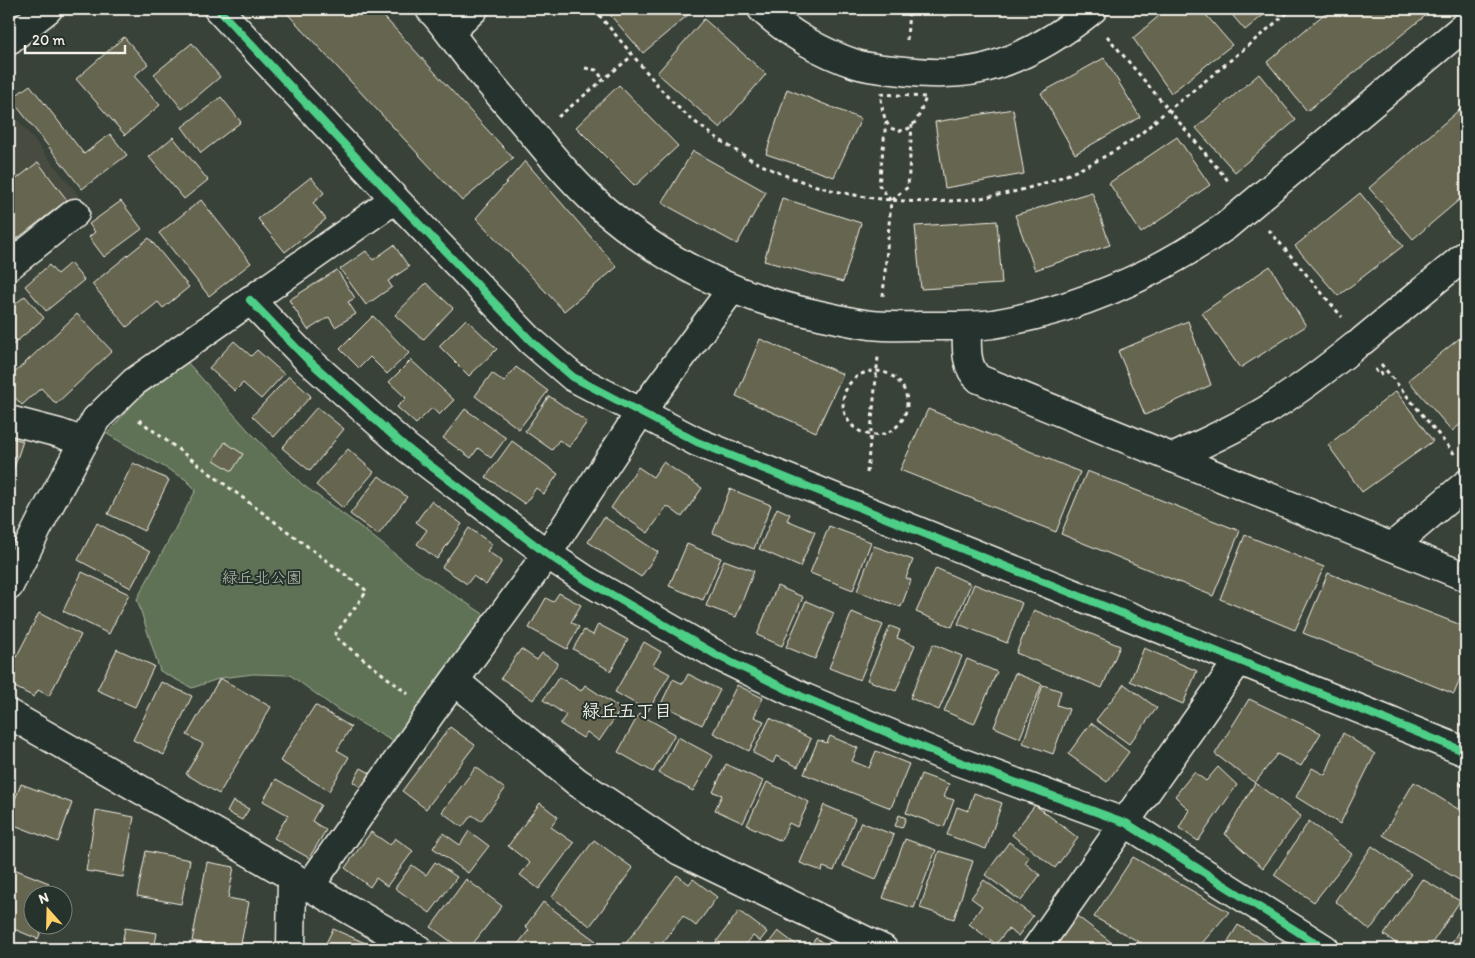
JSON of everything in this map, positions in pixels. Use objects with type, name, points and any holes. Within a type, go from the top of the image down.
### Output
[{"type":"street","points":[[9,40],[48,9]]},
{"type":"street","points":[[218,9],[395,199],[531,341],[573,377],[697,442],[1466,752]]},
{"type":"street","points":[[430,9],[450,32],[465,54],[575,182],[591,198],[657,250],[708,278],[772,304],[880,326],[967,326],[996,323],[1047,312],[1117,288],[1153,271],[1187,252],[1226,226],[1466,25]]},
{"type":"street","points":[[450,32],[474,9]]},
{"type":"street","points":[[762,9],[788,30],[813,45],[857,64],[875,68],[933,74],[976,70],[1012,59],[1063,31],[1091,11]]},
{"type":"street","points":[[1460,9],[1466,16]]},
{"type":"street","points":[[9,586],[42,519],[96,419],[134,382],[395,199]]},
{"type":"street","points":[[9,266],[75,212]]},
{"type":"street","points":[[1174,458],[1273,406],[1320,374],[1466,255]]},
{"type":"street","points":[[291,949],[301,882],[431,713],[547,554],[640,413],[732,289]]},
{"type":"street","points":[[250,300],[306,358],[407,448],[547,554],[586,580],[720,657],[805,698],[941,755],[1126,823],[1325,949]]},
{"type":"street","points":[[967,326],[969,363],[971,371],[979,379],[1466,577]]},
{"type":"street","points":[[9,420],[59,433],[84,442]]},
{"type":"street","points":[[1393,546],[1463,472]]},
{"type":"street","points":[[1036,949],[1239,660]]},
{"type":"street","points":[[454,681],[577,782],[680,851],[883,949]]},
{"type":"street","points":[[9,714],[418,949]]},
{"type":"path","points":[[594,9],[662,92],[690,118],[765,167],[794,178],[865,198],[916,202],[966,200],[1007,194],[1066,176],[1106,156],[1143,132],[1292,9]]},
{"type":"path","points":[[1091,11],[1169,110],[1250,206],[1358,344],[1386,370],[1463,472]]},
{"type":"path","points":[[577,102],[632,56]]},
{"type":"path","points":[[586,68],[596,70],[604,80]]},
{"type":"path","points":[[881,94],[926,97],[920,116],[912,126],[900,131],[889,127],[882,110],[881,94]]},
{"type":"path","points":[[884,285],[891,201],[879,185],[886,122]]},
{"type":"path","points":[[891,201],[908,187],[912,126]]},
{"type":"path","points":[[867,473],[880,326]]},
{"type":"path","points":[[1377,372],[1379,375],[1386,370]]},
{"type":"path","points":[[876,372],[891,375],[904,389],[907,398],[905,417],[900,425],[883,435],[864,434],[856,429],[844,414],[844,394],[848,386],[862,374],[876,372]]},
{"type":"path","points":[[114,401],[367,591],[334,636],[431,713]]},
{"type":"shaded area","points":[[9,109],[79,196],[9,252]]},
{"type":"green space","name":"緑丘北公園","points":[[187,362],[248,430],[303,485],[414,569],[485,615],[394,742],[338,710],[290,675],[253,674],[221,678],[192,688],[160,671],[137,599],[196,490],[185,479],[107,434],[137,399]]},
{"type":"building","points":[[283,9],[377,9],[513,158],[462,201]]},
{"type":"building","points":[[605,9],[695,9],[643,53]]},
{"type":"building","points":[[941,9],[967,9],[944,17]]},
{"type":"building","points":[[1167,9],[1201,9],[1232,45],[1171,93],[1133,38]]},
{"type":"building","points":[[1227,9],[1271,9],[1245,30]]},
{"type":"building","points":[[1330,9],[1428,9],[1430,12],[1307,111],[1267,62]]},
{"type":"building","points":[[704,19],[766,74],[720,128],[657,73]]},
{"type":"building","points":[[124,37],[148,64],[134,76],[160,105],[125,135],[76,79]]},
{"type":"building","points":[[192,43],[220,77],[182,109],[154,74]]},
{"type":"building","points":[[1104,58],[1140,117],[1075,154],[1041,93]]},
{"type":"building","points":[[1259,74],[1296,120],[1235,172],[1196,128]]},
{"type":"building","points":[[30,85],[84,154],[110,134],[127,155],[82,189],[11,99]]},
{"type":"building","points":[[619,85],[678,146],[635,186],[576,127]]},
{"type":"building","points":[[787,89],[861,119],[834,177],[766,154]]},
{"type":"building","points":[[221,97],[241,122],[201,153],[182,127]]},
{"type":"building","points":[[1466,104],[1466,194],[1413,239],[1369,188]]},
{"type":"building","points":[[1013,109],[1024,174],[945,188],[935,122]]},
{"type":"building","points":[[173,137],[208,180],[184,199],[149,157]]},
{"type":"building","points":[[1177,137],[1210,185],[1141,233],[1109,183]]},
{"type":"building","points":[[693,151],[766,192],[737,244],[662,203]]},
{"type":"building","points":[[525,161],[617,267],[564,311],[476,218]]},
{"type":"building","points":[[38,162],[67,200],[9,245],[9,185]]},
{"type":"building","points":[[311,177],[324,193],[313,203],[326,219],[285,252],[258,219]]},
{"type":"building","points":[[1092,192],[1110,245],[1035,270],[1015,215]]},
{"type":"building","points":[[1360,193],[1403,246],[1338,296],[1295,246]]},
{"type":"building","points":[[782,198],[861,223],[843,282],[764,261]]},
{"type":"building","points":[[201,200],[251,263],[209,296],[159,233]]},
{"type":"building","points":[[121,201],[142,229],[104,257],[89,237],[95,232],[89,224]]},
{"type":"building","points":[[997,221],[1002,284],[921,289],[915,226]]},
{"type":"building","points":[[149,238],[189,287],[163,308],[158,302],[127,327],[92,284]]},
{"type":"building","points":[[394,245],[409,267],[388,281],[392,287],[366,305],[340,269],[366,251],[373,260]]},
{"type":"building","points":[[70,263],[84,280],[46,311],[25,286],[49,265],[57,274]]},
{"type":"building","points":[[1270,266],[1306,326],[1240,368],[1202,313]]},
{"type":"building","points":[[337,270],[355,298],[348,302],[356,314],[335,327],[329,317],[308,330],[289,300]]},
{"type":"building","points":[[426,283],[453,308],[423,340],[395,315]]},
{"type":"building","points":[[25,296],[44,318],[9,348],[9,309]]},
{"type":"building","points":[[77,314],[112,351],[56,404],[41,388],[22,405],[9,391],[9,378]]},
{"type":"building","points":[[373,316],[409,353],[387,374],[370,357],[359,368],[340,349]]},
{"type":"building","points":[[466,319],[497,349],[469,376],[439,346]]},
{"type":"building","points":[[1188,321],[1211,385],[1145,415],[1118,351]]},
{"type":"building","points":[[1466,333],[1466,420],[1452,431],[1408,380]]},
{"type":"building","points":[[760,339],[843,374],[816,432],[736,396]]},
{"type":"building","points":[[234,341],[251,356],[257,350],[284,374],[261,399],[243,383],[235,391],[209,368]]},
{"type":"building","points":[[411,360],[454,400],[439,415],[432,408],[416,424],[397,407],[406,398],[389,382]]},
{"type":"building","points":[[516,367],[548,391],[519,429],[475,396],[492,373],[504,382]]},
{"type":"building","points":[[289,376],[311,396],[274,437],[252,416]]},
{"type":"building","points":[[1396,391],[1433,441],[1362,492],[1328,445]]},
{"type":"building","points":[[549,396],[587,422],[569,447],[559,440],[552,450],[525,431]]},
{"type":"building","points":[[317,407],[344,429],[310,471],[282,448]]},
{"type":"building","points":[[465,409],[506,438],[491,458],[478,448],[471,458],[443,438]]},
{"type":"building","points":[[928,409],[1080,472],[1056,532],[900,470]]},
{"type":"building","points":[[9,437],[23,441],[9,483]]},
{"type":"building","points":[[512,441],[558,474],[544,494],[536,488],[525,504],[486,477]]},
{"type":"building","points":[[225,442],[243,454],[232,471],[214,460]]},
{"type":"building","points":[[348,449],[374,472],[343,508],[316,485]]},
{"type":"building","points":[[663,462],[702,488],[682,517],[667,506],[648,533],[611,508],[638,467],[653,477]]},
{"type":"building","points":[[133,463],[169,480],[144,531],[108,514]]},
{"type":"building","points":[[1087,471],[1240,531],[1213,596],[1061,534]]},
{"type":"building","points":[[379,476],[407,497],[378,535],[350,514]]},
{"type":"building","points":[[730,489],[771,505],[754,549],[713,533]]},
{"type":"building","points":[[431,501],[462,524],[437,559],[417,544],[427,530],[416,522]]},
{"type":"building","points":[[777,508],[790,514],[787,520],[815,532],[800,567],[759,549]]},
{"type":"building","points":[[604,517],[658,552],[641,577],[588,542]]},
{"type":"building","points":[[97,523],[150,552],[131,588],[78,560]]},
{"type":"building","points":[[829,526],[871,542],[853,590],[810,573]]},
{"type":"building","points":[[469,528],[492,544],[487,551],[502,561],[486,585],[473,576],[467,584],[442,567]]},
{"type":"building","points":[[1245,535],[1324,567],[1295,630],[1220,599]]},
{"type":"building","points":[[687,544],[721,558],[703,600],[669,586]]},
{"type":"building","points":[[874,546],[913,560],[906,578],[911,580],[901,607],[857,591]]},
{"type":"building","points":[[724,560],[754,571],[736,617],[706,606]]},
{"type":"building","points":[[936,568],[971,584],[952,627],[916,612]]},
{"type":"building","points":[[82,572],[129,594],[109,634],[63,611]]},
{"type":"building","points":[[1328,573],[1466,627],[1466,664],[1454,694],[1303,633]]},
{"type":"building","points":[[974,584],[1022,603],[1007,643],[958,624]]},
{"type":"building","points":[[777,586],[803,597],[782,646],[757,635]]},
{"type":"building","points":[[559,593],[581,605],[571,622],[579,627],[567,649],[529,628],[546,598],[553,602]]},
{"type":"building","points":[[806,601],[834,613],[815,659],[786,647]]},
{"type":"building","points":[[1034,610],[1120,646],[1102,688],[1016,653]]},
{"type":"building","points":[[852,612],[883,625],[860,680],[829,668]]},
{"type":"building","points":[[39,613],[81,635],[49,696],[38,690],[34,697],[9,684],[9,671]]},
{"type":"building","points":[[598,624],[628,640],[611,671],[573,649],[584,630],[593,635]]},
{"type":"building","points":[[890,626],[900,630],[897,638],[915,645],[896,691],[867,680]]},
{"type":"building","points":[[644,642],[661,652],[653,665],[670,674],[648,711],[615,692]]},
{"type":"building","points":[[933,644],[962,656],[939,710],[910,698]]},
{"type":"building","points":[[1144,648],[1197,671],[1183,704],[1130,681]]},
{"type":"building","points":[[117,649],[154,666],[135,707],[97,690]]},
{"type":"building","points":[[521,649],[537,660],[542,653],[558,663],[533,700],[501,678]]},
{"type":"building","points":[[967,659],[997,672],[974,724],[944,711]]},
{"type":"building","points":[[1015,673],[1042,684],[1020,738],[994,727]]},
{"type":"building","points":[[688,674],[720,690],[702,725],[661,704],[673,679],[683,684]]},
{"type":"building","points":[[559,677],[581,691],[585,685],[621,709],[599,741],[587,732],[583,738],[560,724],[566,715],[543,700]]},
{"type":"building","points":[[220,678],[271,707],[219,794],[186,774],[203,744],[187,735]]},
{"type":"building","points":[[161,682],[192,696],[164,755],[133,740]]},
{"type":"building","points":[[1124,684],[1157,708],[1129,744],[1096,720]]},
{"type":"building","points":[[737,685],[763,698],[754,717],[764,721],[749,751],[713,733]]},
{"type":"building","points":[[1043,685],[1061,691],[1057,705],[1069,709],[1053,754],[1023,743]]},
{"type":"building","points":[[1249,699],[1321,733],[1301,766],[1277,754],[1255,783],[1215,754]]},
{"type":"building","points":[[315,705],[351,727],[337,750],[349,757],[329,791],[280,761]]},
{"type":"building","points":[[639,714],[675,734],[653,772],[618,752]]},
{"type":"building","points":[[770,718],[811,739],[798,767],[776,756],[773,763],[753,753]]},
{"type":"building","points":[[1091,723],[1129,752],[1107,782],[1068,754]]},
{"type":"building","points":[[450,727],[475,745],[426,809],[402,791]]},
{"type":"building","points":[[1343,733],[1375,754],[1340,824],[1296,797],[1312,768],[1325,775]]},
{"type":"building","points":[[830,736],[858,748],[852,761],[869,768],[876,751],[909,764],[891,808],[804,774],[818,740],[827,743]]},
{"type":"building","points":[[678,737],[713,756],[693,791],[659,773]]},
{"type":"building","points":[[726,764],[763,781],[743,823],[715,810],[722,795],[713,792]]},
{"type":"building","points":[[476,767],[505,789],[481,821],[472,815],[462,827],[442,812]]},
{"type":"building","points":[[1218,767],[1237,785],[1198,841],[1179,828],[1189,810],[1175,796],[1194,772],[1206,781]]},
{"type":"building","points":[[361,768],[370,773],[362,788],[353,782]]},
{"type":"building","points":[[921,774],[949,784],[944,797],[954,800],[944,827],[906,813]]},
{"type":"building","points":[[276,779],[321,805],[312,821],[326,830],[309,858],[274,838],[288,815],[263,801]]},
{"type":"building","points":[[767,782],[809,802],[797,827],[789,823],[781,841],[747,825]]},
{"type":"building","points":[[1414,782],[1466,814],[1466,884],[1383,835]]},
{"type":"building","points":[[1255,783],[1301,816],[1263,868],[1225,834]]},
{"type":"building","points":[[21,784],[72,803],[58,842],[9,823],[9,815]]},
{"type":"building","points":[[974,793],[1002,803],[986,849],[947,835],[957,807],[968,811]]},
{"type":"building","points":[[233,801],[249,809],[242,820],[227,812]]},
{"type":"building","points":[[540,803],[558,817],[551,827],[574,843],[539,889],[520,875],[530,863],[508,846]]},
{"type":"building","points":[[824,805],[855,818],[834,871],[823,867],[822,871],[800,863]]},
{"type":"building","points":[[1035,805],[1078,838],[1055,868],[1012,835]]},
{"type":"building","points":[[96,810],[134,817],[123,877],[86,871]]},
{"type":"building","points":[[899,815],[906,818],[902,828],[895,826]]},
{"type":"building","points":[[1309,821],[1352,854],[1314,902],[1274,875]]},
{"type":"building","points":[[861,822],[894,835],[876,880],[843,866]]},
{"type":"building","points":[[469,831],[489,846],[468,873],[433,848],[443,833],[460,845]]},
{"type":"building","points":[[371,832],[390,845],[395,838],[413,851],[387,886],[376,878],[370,887],[345,868]]},
{"type":"building","points":[[905,839],[936,850],[914,908],[883,898]]},
{"type":"building","points":[[594,840],[633,868],[590,926],[552,897]]},
{"type":"building","points":[[1009,842],[1029,857],[1025,863],[1040,875],[1021,901],[985,875]]},
{"type":"building","points":[[1372,846],[1411,874],[1370,930],[1335,901]]},
{"type":"building","points":[[146,851],[190,860],[181,904],[137,896]]},
{"type":"building","points":[[939,851],[973,861],[954,919],[920,908]]},
{"type":"building","points":[[1133,857],[1229,912],[1197,949],[1152,949],[1094,917]]},
{"type":"building","points":[[207,862],[234,867],[228,898],[249,902],[240,949],[192,941]]},
{"type":"building","points":[[435,862],[457,877],[430,913],[395,888],[412,865],[426,875]]},
{"type":"building","points":[[9,867],[49,883],[48,886],[22,886],[22,932],[9,927]]},
{"type":"building","points":[[677,875],[689,884],[693,879],[717,897],[696,926],[683,916],[658,949],[626,949],[623,947]]},
{"type":"building","points":[[466,879],[502,906],[469,949],[461,949],[431,927]]},
{"type":"building","points":[[1422,879],[1460,901],[1428,949],[1405,949],[1384,935]]},
{"type":"building","points":[[984,880],[1033,916],[1018,936],[1008,929],[996,944],[969,924],[982,906],[971,898]]},
{"type":"building","points":[[543,902],[596,941],[590,949],[514,949],[529,930],[525,927]]},
{"type":"building","points":[[739,911],[767,932],[760,941],[753,936],[742,949],[711,949]]},
{"type":"building","points":[[1077,916],[1120,949],[1051,949]]},
{"type":"building","points":[[1466,919],[1466,949],[1448,949]]},
{"type":"building","points":[[1238,925],[1278,949],[1223,949]]},
{"type":"building","points":[[125,928],[157,933],[155,944],[179,949],[121,949]]},
{"type":"building","points":[[333,929],[377,948],[377,949],[323,949]]},
{"type":"building","points":[[778,931],[799,947],[797,949],[764,949]]},
{"type":"building","points":[[816,938],[832,949],[807,949]]},
{"type":"cycle path","points":[[218,9],[395,199],[531,341],[573,377],[697,442],[1466,752]]},
{"type":"cycle path","points":[[250,300],[306,358],[407,448],[547,554],[586,580],[720,657],[805,698],[941,755],[1126,823],[1325,949]]},
{"type":"district","name":"緑丘五丁目","points":[[627,711]]}]
